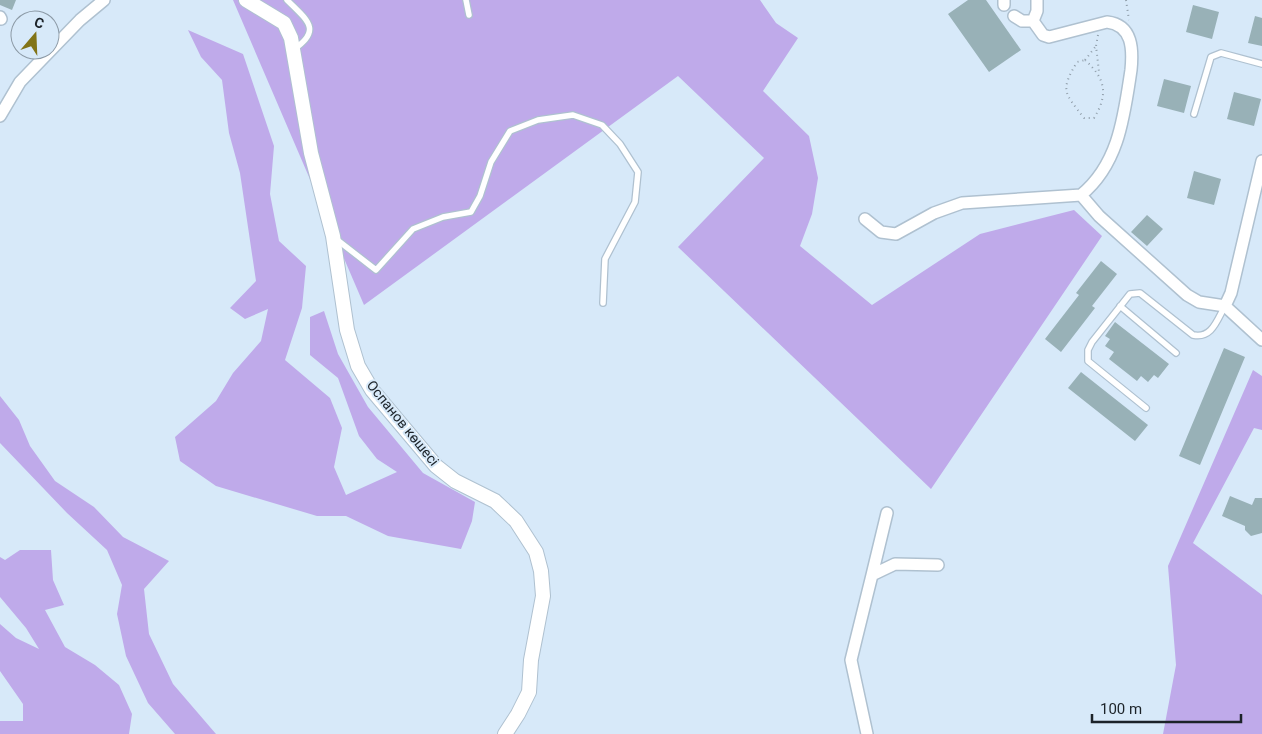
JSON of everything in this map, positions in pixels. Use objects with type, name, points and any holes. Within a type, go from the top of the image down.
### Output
[{"type":"street","points":[[0,116],[20,82],[80,20],[104,0]]},
{"type":"street","name":"Оспанов көшесі","points":[[246,0],[284,22],[291,38],[311,154],[333,236],[347,330],[358,366],[372,390],[436,466],[455,481],[495,501],[516,521],[536,552],[541,571],[543,596],[531,660],[529,692],[505,734]]},
{"type":"street","points":[[1033,21],[1037,11],[1037,0]]},
{"type":"street","points":[[1014,16],[1022,21],[1033,21]]},
{"type":"street","points":[[865,219],[881,232],[896,234],[941,210],[962,203],[1081,195],[1090,188],[1115,149],[1131,70],[1131,44],[1124,28],[1115,23],[1099,24],[1049,37],[1044,35],[1033,21]]},
{"type":"street","points":[[1225,306],[1231,292],[1262,161]]},
{"type":"street","points":[[1081,195],[1099,216],[1187,295],[1199,302],[1225,306],[1241,323],[1262,340]]},
{"type":"street","points":[[867,734],[851,660],[887,513]]},
{"type":"street","points":[[872,575],[895,564],[938,564]]},
{"type":"lane","points":[[287,0],[303,16],[310,26],[311,32],[309,38],[293,50]]},
{"type":"lane","points":[[466,0],[469,15]]},
{"type":"lane","points":[[1194,114],[1211,57],[1214,54],[1221,53],[1262,64]]},
{"type":"lane","points":[[333,236],[376,270],[413,229],[444,217],[471,212],[480,196],[491,162],[510,130],[538,120],[573,115],[602,125],[620,144],[638,172],[635,202],[605,259],[603,303]]},
{"type":"lane","points":[[1146,408],[1088,360],[1087,356],[1092,342],[1130,294],[1140,293],[1193,335],[1200,336],[1206,334],[1212,328],[1225,306]]},
{"type":"lane","points":[[1120,306],[1176,353]]},
{"type":"path","points":[[1126,0],[1131,27]]},
{"type":"path","points":[[1096,46],[1085,60],[1077,62],[1066,82],[1067,96],[1084,118],[1094,118],[1101,106],[1103,90],[1096,46],[1099,24]]},
{"type":"path","points":[[1085,60],[1099,72]]},
{"type":"shaded area","points":[[233,0],[760,0],[776,23],[798,38],[763,91],[809,136],[818,178],[812,214],[800,246],[872,305],[980,234],[1074,210],[1102,236],[931,489],[678,247],[764,158],[678,76],[364,305]]},
{"type":"shaded area","points":[[188,30],[243,54],[274,146],[270,194],[279,241],[306,266],[302,308],[285,360],[330,398],[342,428],[334,467],[346,495],[397,472],[377,459],[359,436],[338,378],[310,355],[310,317],[324,311],[338,354],[368,407],[423,473],[475,502],[472,521],[461,549],[388,536],[346,516],[317,516],[216,486],[180,461],[175,437],[216,401],[233,373],[261,341],[268,309],[245,319],[230,308],[256,281],[240,173],[229,133],[222,80],[201,57]]},
{"type":"shaded area","points":[[1253,370],[1262,376],[1262,430],[1254,428],[1193,543],[1262,595],[1262,734],[1163,734],[1176,665],[1168,566]]},
{"type":"shaded area","points":[[0,396],[19,420],[30,446],[55,481],[94,507],[123,537],[169,561],[144,589],[149,634],[173,684],[216,734],[175,734],[148,703],[126,656],[117,614],[122,585],[107,550],[67,513],[0,443]]},
{"type":"shaded area","points":[[20,550],[51,550],[53,580],[64,605],[45,610],[65,647],[95,665],[119,685],[132,714],[129,734],[0,734],[0,721],[23,721],[23,704],[0,671],[0,624],[16,638],[39,649],[26,628],[0,597],[0,557],[5,560]]},
{"type":"building","points":[[0,0],[16,0],[12,10],[0,5]]},
{"type":"building","points":[[968,0],[986,0],[1021,50],[989,72],[948,14]]},
{"type":"building","points":[[1193,5],[1219,12],[1212,39],[1186,32]]},
{"type":"building","points":[[1255,16],[1262,18],[1262,46],[1248,43]]},
{"type":"building","points":[[1164,79],[1191,86],[1184,113],[1157,106]]},
{"type":"building","points":[[1234,92],[1261,99],[1254,126],[1227,119]]},
{"type":"building","points":[[1194,171],[1221,179],[1214,205],[1187,198]]},
{"type":"building","points":[[1147,215],[1163,229],[1147,246],[1131,232]]},
{"type":"building","points":[[1101,261],[1117,274],[1092,306],[1095,308],[1061,352],[1045,339],[1079,295],[1076,293]]},
{"type":"building","points":[[1115,322],[1169,364],[1158,378],[1154,375],[1148,382],[1141,376],[1137,381],[1109,359],[1114,352],[1105,346],[1110,339],[1105,336]]},
{"type":"building","points":[[1224,348],[1245,357],[1200,465],[1179,456]]},
{"type":"building","points":[[1081,372],[1148,425],[1135,441],[1068,388]]},
{"type":"building","points":[[1230,496],[1252,505],[1255,498],[1262,498],[1262,533],[1251,536],[1245,530],[1245,526],[1222,516]]}]
